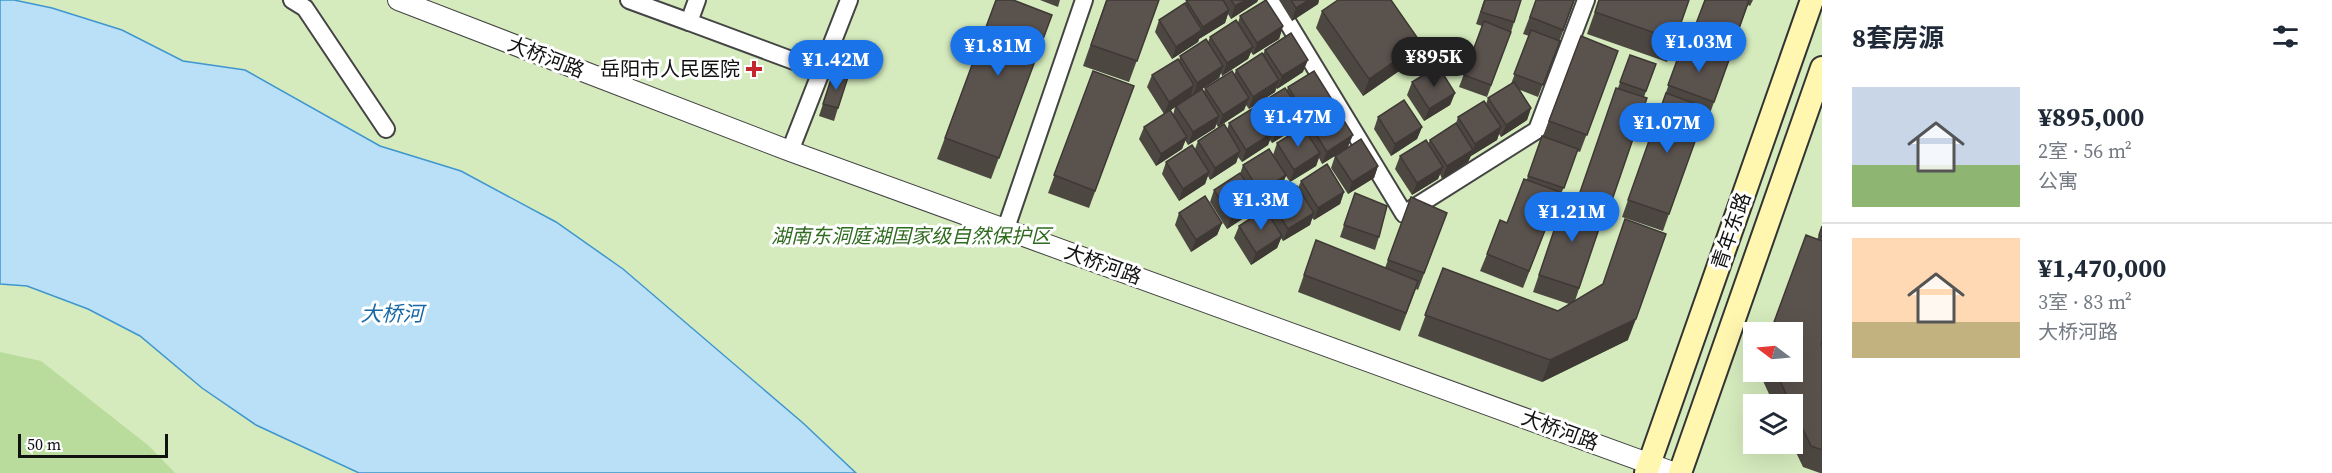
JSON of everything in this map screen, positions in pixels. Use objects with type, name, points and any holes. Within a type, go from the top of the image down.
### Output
[{"type":"main road","name":"青年东路","points":[[1648,468],[1812,0]]},
{"type":"main road","name":"青年东路","points":[[1680,473],[1815,112],[1822,68]]},
{"type":"street","points":[[292,0],[305,8],[386,129]]},
{"type":"street","name":"大桥河路","points":[[398,0],[790,151],[1005,228],[1648,468],[1675,473]]},
{"type":"street","points":[[629,0],[821,71]]},
{"type":"street","points":[[689,22],[697,0]]},
{"type":"street","points":[[790,151],[849,0]]},
{"type":"street","points":[[1005,228],[1084,0]]},
{"type":"street","points":[[1274,0],[1404,214],[1537,129],[1586,0]]},
{"type":"green space","name":"湖南东洞庭湖国家级自然保护区","points":[[0,0],[1822,0],[1822,473],[0,473]]},
{"type":"green space","points":[[0,352],[41,361],[149,446],[175,473],[0,473]]},
{"type":"water","name":"大桥河","points":[[0,0],[14,0],[52,8],[122,30],[183,61],[245,70],[380,146],[461,171],[556,222],[623,269],[803,423],[856,473],[359,473],[256,425],[202,388],[140,336],[88,309],[27,286],[0,284]]},
{"type":"building","points":[[996,0],[1013,0],[1052,15],[999,158],[945,138]]},
{"type":"building","points":[[1107,0],[1159,0],[1137,61],[1091,45]]},
{"type":"building","points":[[1186,0],[1223,0],[1229,10],[1203,27]]},
{"type":"building","points":[[1231,0],[1246,0],[1235,6]]},
{"type":"building","points":[[1266,0],[1283,26],[1257,43],[1240,16]]},
{"type":"building","points":[[1291,0],[1309,0],[1296,8]]},
{"type":"building","points":[[1338,0],[1391,0],[1421,43],[1369,79],[1322,11]]},
{"type":"building","points":[[1485,0],[1521,0],[1514,22],[1481,12]]},
{"type":"building","points":[[1536,0],[1574,0],[1563,30],[1530,17]]},
{"type":"building","points":[[1599,0],[1689,0],[1675,40],[1595,12]]},
{"type":"building","points":[[1705,0],[1749,0],[1731,51],[1691,37]]},
{"type":"building","points":[[1185,3],[1202,30],[1176,47],[1159,20]]},
{"type":"building","points":[[1236,20],[1253,47],[1227,63],[1210,37]]},
{"type":"building","points":[[1484,21],[1511,32],[1491,85],[1464,75]]},
{"type":"building","points":[[1531,30],[1560,41],[1543,85],[1514,74]]},
{"type":"building","points":[[1291,33],[1308,60],[1282,76],[1265,50]]},
{"type":"building","points":[[1581,36],[1618,51],[1587,135],[1549,121]]},
{"type":"building","points":[[1206,39],[1223,66],[1197,83],[1180,56]]},
{"type":"building","points":[[1683,44],[1729,60],[1714,102],[1668,85]]},
{"type":"building","points":[[1262,53],[1279,80],[1253,97],[1236,70]]},
{"type":"building","points":[[1630,55],[1656,64],[1646,91],[1620,82]]},
{"type":"building","points":[[1178,59],[1194,85],[1169,102],[1152,75]]},
{"type":"building","points":[[1438,66],[1455,93],[1429,109],[1412,82]]},
{"type":"building","points":[[1093,71],[1134,86],[1095,191],[1054,175]]},
{"type":"building","points":[[1232,71],[1249,98],[1223,115],[1205,88]]},
{"type":"building","points":[[1314,71],[1331,98],[1305,114],[1288,87]]},
{"type":"building","points":[[833,73],[848,77],[838,108],[823,104]]},
{"type":"building","points":[[1514,82],[1531,108],[1506,125],[1488,98]]},
{"type":"building","points":[[1285,88],[1303,114],[1276,131],[1259,104]]},
{"type":"building","points":[[1616,88],[1647,98],[1610,206],[1579,195]]},
{"type":"building","points":[[1202,89],[1219,116],[1193,132],[1176,106]]},
{"type":"building","points":[[1666,93],[1707,108],[1669,214],[1628,200]]},
{"type":"building","points":[[1404,100],[1422,127],[1395,144],[1378,117]]},
{"type":"building","points":[[1484,101],[1501,127],[1475,144],[1458,117]]},
{"type":"building","points":[[1255,107],[1272,133],[1246,150],[1229,123]]},
{"type":"building","points":[[1336,108],[1353,135],[1327,152],[1310,125]]},
{"type":"building","points":[[1170,110],[1187,137],[1161,154],[1144,127]]},
{"type":"building","points":[[1456,123],[1473,150],[1447,166],[1430,140]]},
{"type":"building","points":[[1224,124],[1240,151],[1215,168],[1198,141]]},
{"type":"building","points":[[1303,127],[1320,153],[1294,170],[1277,143]]},
{"type":"building","points":[[1542,136],[1578,149],[1564,188],[1528,176]]},
{"type":"building","points":[[1361,139],[1378,166],[1352,182],[1335,156]]},
{"type":"building","points":[[1426,140],[1443,167],[1417,183],[1400,156]]},
{"type":"building","points":[[1192,145],[1209,172],[1183,189],[1166,162]]},
{"type":"building","points":[[1269,149],[1286,175],[1260,192],[1243,165]]},
{"type":"building","points":[[1327,164],[1344,192],[1318,208],[1301,181]]},
{"type":"building","points":[[1240,173],[1258,200],[1231,217],[1214,190]]},
{"type":"building","points":[[1524,179],[1560,192],[1529,271],[1487,254],[1500,220],[1507,223]]},
{"type":"building","points":[[1297,186],[1314,213],[1288,229],[1271,202]]},
{"type":"building","points":[[1355,193],[1387,206],[1379,237],[1344,225]]},
{"type":"building","points":[[1205,196],[1222,223],[1196,240],[1179,213]]},
{"type":"building","points":[[1411,197],[1447,213],[1424,273],[1388,260]]},
{"type":"building","points":[[1565,198],[1605,211],[1579,288],[1539,275]]},
{"type":"building","points":[[1265,209],[1282,236],[1256,253],[1239,226]]},
{"type":"building","points":[[1625,219],[1666,234],[1636,319],[1550,360],[1425,315],[1443,268],[1558,311],[1603,284]]},
{"type":"building","points":[[1806,235],[1822,241],[1822,450],[1811,446],[1803,430],[1803,394],[1786,394],[1781,382],[1803,382],[1803,322],[1774,322]]},
{"type":"building","points":[[1316,240],[1418,281],[1406,313],[1304,275]]},
{"type":"place","name":"岳阳市人民医院","points":[[754,69]]}]
